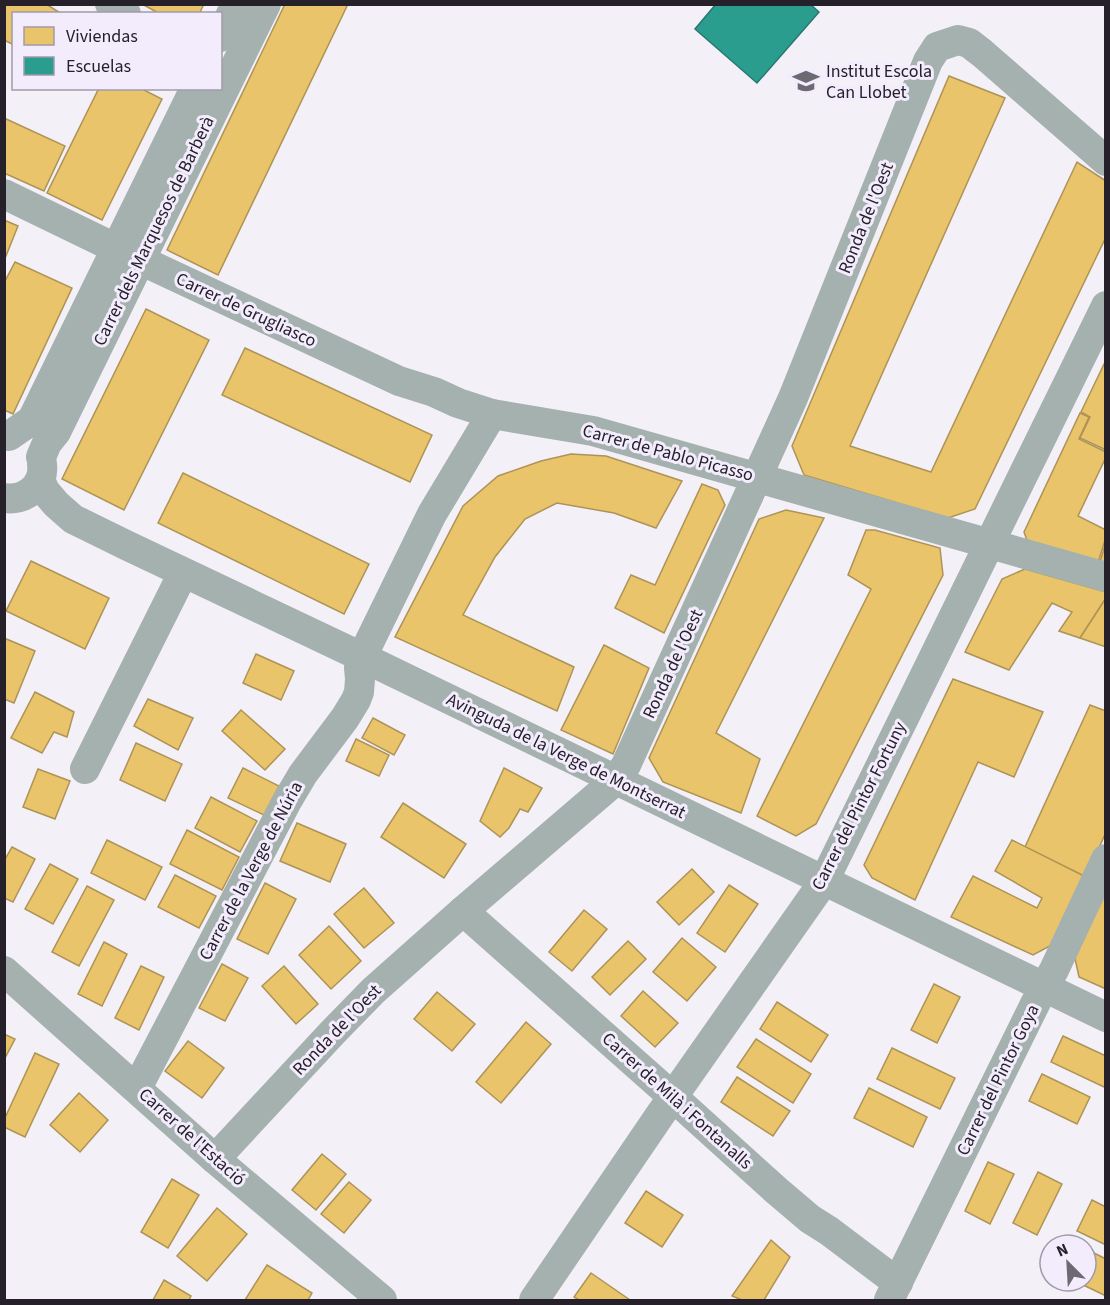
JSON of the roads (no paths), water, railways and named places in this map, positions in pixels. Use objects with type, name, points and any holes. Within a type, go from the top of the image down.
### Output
[{"type":"street","points":[[110,4],[123,12]]},
{"type":"street","points":[[222,33],[236,4]]},
{"type":"street","name":"Carrer dels Marquesos de Barberà","points":[[226,71],[266,4]]},
{"type":"street","name":"Ronda de l'Oest","points":[[215,1159],[373,991],[615,780],[626,765],[793,398],[928,62],[937,47],[958,40],[969,43],[1106,161]]},
{"type":"street","name":"Carrer dels Marquesos de Barberà","points":[[41,468],[47,443],[61,421],[194,90]]},
{"type":"street","name":"Carrer dels Marquesos de Barberà","points":[[7,437],[32,420],[128,254],[216,90]]},
{"type":"street","name":"Carrer de Grugliasco","points":[[4,194],[399,381],[492,414]]},
{"type":"street","name":"Carrer del Pintor Fortuny","points":[[534,1300],[824,881],[1106,306]]},
{"type":"street","points":[[362,657],[432,514],[492,414]]},
{"type":"street","name":"Carrer de Pablo Picasso","points":[[492,414],[593,431],[1106,577]]},
{"type":"street","name":"Avinguda de la Verge de Montserrat","points":[[7,437],[20,438],[36,447],[45,491],[73,519],[1106,1017]]},
{"type":"street","points":[[7,504],[34,489],[41,468]]},
{"type":"street","points":[[86,769],[183,573]]},
{"type":"street","name":"Carrer de la Verge de Núria","points":[[137,1088],[287,801],[303,774],[356,700],[359,692],[359,669],[362,657]]},
{"type":"street","name":"Carrer del Pintor Goya","points":[[893,1292],[1054,969],[1106,859]]},
{"type":"street","name":"Carrer de Milà i Fontanalls","points":[[463,911],[777,1191],[810,1219],[829,1231],[893,1292]]},
{"type":"street","name":"Carrer de l'Estació","points":[[4,971],[215,1159],[382,1300]]},
{"type":"place","name":"Institut Escola Can Llobet","points":[[806,81]]}]
